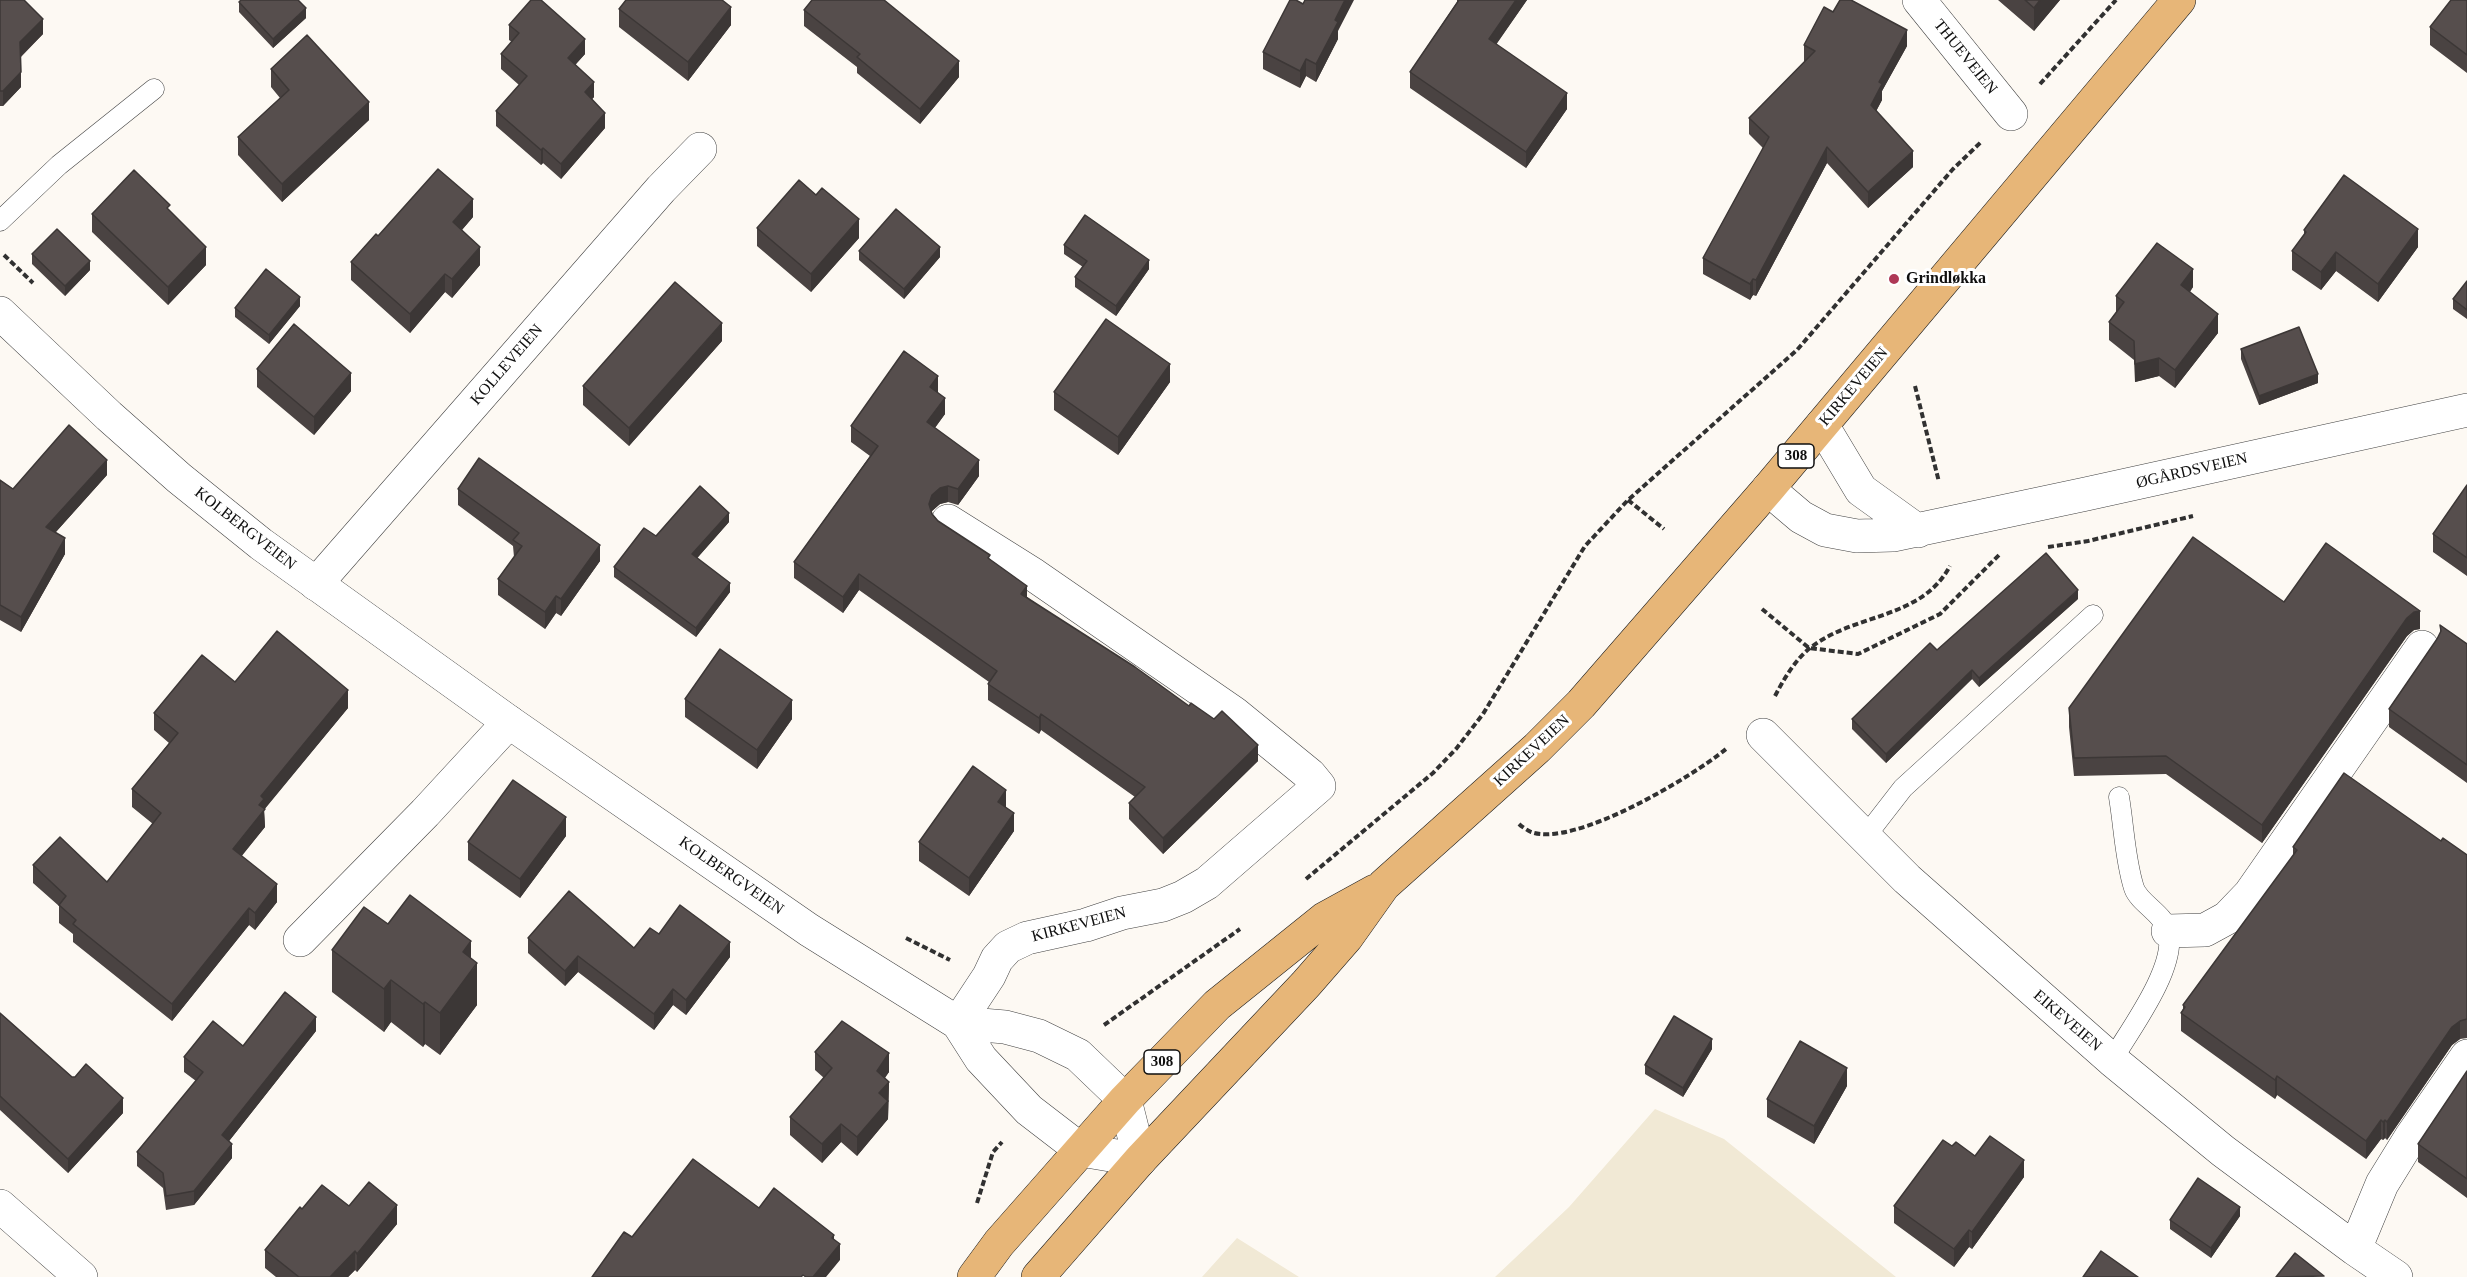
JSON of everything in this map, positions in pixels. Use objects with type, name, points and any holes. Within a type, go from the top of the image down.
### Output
[{"type":"main road","name":"KIRKEVEIEN","points":[[974,1277],[999,1243],[1125,1100],[1217,1005],[1324,919],[1384,885],[1537,748],[1581,704],[1768,489],[2180,0]]},
{"type":"main road","name":"KIRKEVEIEN","points":[[1038,1277],[1140,1160],[1306,984],[1347,937],[1384,885]]},
{"type":"street","name":"THUEVEIEN","points":[[1919,0],[2012,114]]},
{"type":"street","name":"KOLLEVEIEN","points":[[315,584],[661,189],[700,148]]},
{"type":"street","name":"KOLBERGVEIEN","points":[[0,313],[109,416],[179,478],[261,544],[509,722],[809,930],[958,1023],[981,1059],[1029,1110],[1081,1150],[1140,1160]]},
{"type":"street","name":"ØGÅRDSVEIEN","points":[[1768,489],[1801,517],[1825,530],[1857,536],[1918,531],[2467,410]]},
{"type":"street","points":[[1822,425],[1861,490],[1918,531]]},
{"type":"street","name":"KIRKEVEIEN","points":[[948,521],[1034,575],[1234,713],[1310,775],[1319,786],[1207,883],[1183,897],[1163,905],[1122,913],[1086,925],[1028,938],[1008,947],[997,959],[989,976],[958,1023]]},
{"type":"street","points":[[2168,931],[2205,930],[2227,918],[2250,894],[2422,647]]},
{"type":"street","points":[[300,940],[425,813],[509,722]]},
{"type":"street","name":"EIKEVEIEN","points":[[1763,735],[1907,879],[2112,1060],[2223,1151],[2396,1277]]},
{"type":"street","name":"KOLBERGVEIEN","points":[[958,1023],[1005,1027],[1039,1036],[1078,1055],[1125,1100]]},
{"type":"street","points":[[2355,1249],[2382,1184],[2411,1137],[2467,1056]]},
{"type":"street","points":[[1125,1100],[1140,1160]]},
{"type":"street","points":[[0,1206],[70,1274]]},
{"type":"lane","points":[[0,221],[59,165],[154,89]]},
{"type":"lane","points":[[1865,837],[1903,788],[2093,615]]},
{"type":"lane","points":[[2112,1060],[2159,982],[2168,957],[2168,931],[2155,911],[2135,891],[2119,797]]},
{"type":"path","points":[[1298,886],[1433,772],[1456,749],[1483,714],[1585,546],[1628,500],[1797,350],[1953,168],[2012,114],[2116,0]]},
{"type":"path","points":[[0,251],[41,291]]},
{"type":"path","points":[[1915,386],[1939,484]]},
{"type":"path","points":[[1628,500],[1664,529]]},
{"type":"path","points":[[2044,548],[2088,541],[2203,514]]},
{"type":"path","points":[[1762,609],[1809,648],[1858,654],[1940,614],[2000,555]]},
{"type":"path","points":[[1101,1029],[1109,1020],[1245,926]]},
{"type":"shaded area","points":[[1655,1109],[1724,1139],[1896,1277],[1495,1277],[1569,1207]]},
{"type":"shaded area","points":[[1237,1238],[1299,1277],[1202,1277]]},
{"type":"building","points":[[0,0],[24,0],[43,19],[20,42],[21,72],[3,91],[0,91]]},
{"type":"building","points":[[241,0],[298,0],[306,8],[273,39],[239,2]]},
{"type":"building","points":[[531,0],[541,0],[585,39],[568,58],[594,82],[585,92],[605,113],[561,164],[496,111],[527,76],[501,54],[519,33],[509,25]]},
{"type":"building","points":[[626,0],[722,0],[731,7],[688,62],[619,9]]},
{"type":"building","points":[[812,0],[884,0],[959,61],[920,109],[857,57],[860,54],[804,10]]},
{"type":"building","points":[[1290,0],[1303,4],[1305,0],[1345,0],[1335,20],[1338,22],[1316,64],[1306,59],[1300,71],[1263,52]]},
{"type":"building","points":[[1459,0],[1516,0],[1489,39],[1567,93],[1526,152],[1410,72]]},
{"type":"building","points":[[1840,0],[1851,0],[1907,30],[1879,82],[1882,84],[1871,105],[1913,151],[1868,192],[1827,147],[1756,280],[1753,279],[1750,284],[1703,258],[1769,137],[1749,118],[1815,51],[1804,45],[1824,7],[1833,12]]},
{"type":"building","points":[[2025,0],[2040,0],[2034,8]]},
{"type":"building","points":[[2451,0],[2467,0],[2467,55],[2430,27]]},
{"type":"building","points":[[307,35],[369,102],[282,184],[238,137],[289,90],[271,69]]},
{"type":"building","points":[[438,169],[473,199],[453,222],[480,247],[452,279],[445,274],[410,314],[351,262],[376,234],[378,236]]},
{"type":"building","points":[[134,170],[170,205],[167,208],[206,247],[168,287],[92,214]]},
{"type":"building","points":[[2344,175],[2418,229],[2378,284],[2336,252],[2321,272],[2292,251],[2306,232],[2304,230]]},
{"type":"building","points":[[799,180],[816,195],[822,188],[859,219],[811,274],[757,228]]},
{"type":"building","points":[[896,209],[940,247],[904,289],[859,251]]},
{"type":"building","points":[[1085,215],[1149,260],[1116,306],[1075,277],[1087,261],[1064,245]]},
{"type":"building","points":[[57,229],[90,261],[65,286],[32,254]]},
{"type":"building","points":[[2157,243],[2193,269],[2181,285],[2218,314],[2175,370],[2159,358],[2135,364],[2134,341],[2109,322],[2124,302],[2116,296]]},
{"type":"building","points":[[266,269],[300,297],[269,335],[235,308]]},
{"type":"building","points":[[2467,281],[2467,310],[2453,299]]},
{"type":"building","points":[[675,282],[722,323],[629,428],[583,386]]},
{"type":"building","points":[[1106,319],[1170,364],[1118,437],[1054,392]]},
{"type":"building","points":[[294,324],[351,373],[314,417],[257,369]]},
{"type":"building","points":[[2299,327],[2318,374],[2259,396],[2241,349]]},
{"type":"building","points":[[904,351],[938,376],[930,387],[945,398],[927,422],[979,460],[958,489],[948,486],[940,488],[932,495],[929,504],[932,514],[938,521],[990,555],[988,558],[1027,586],[1021,594],[1135,667],[1189,706],[1191,703],[1214,719],[1222,711],[1258,745],[1163,838],[1129,803],[1145,787],[1041,714],[1039,718],[988,684],[997,671],[859,574],[843,597],[794,562],[878,446],[851,426]]},
{"type":"building","points":[[69,425],[107,460],[46,527],[65,538],[21,617],[0,605],[0,480],[13,489]]},
{"type":"building","points":[[479,458],[600,545],[561,599],[556,596],[545,612],[498,579],[522,546],[513,540],[519,533],[458,489]]},
{"type":"building","points":[[2467,485],[2467,558],[2433,534]]},
{"type":"building","points":[[700,486],[729,513],[692,554],[730,583],[696,628],[614,567],[644,528],[656,536]]},
{"type":"building","points":[[2193,537],[2284,602],[2326,543],[2420,611],[2414,612],[2407,618],[2262,825],[2166,756],[2074,758],[2069,708]]},
{"type":"building","points":[[2046,553],[2078,590],[1979,678],[1972,670],[1886,754],[1852,719],[1930,643],[1937,650]]},
{"type":"building","points":[[2440,625],[2467,644],[2467,765],[2389,709],[2437,639],[2441,631]]},
{"type":"building","points":[[277,631],[348,690],[261,796],[264,799],[259,805],[265,809],[233,849],[277,884],[255,913],[249,908],[172,1004],[73,924],[76,920],[59,905],[66,896],[33,865],[60,837],[107,882],[161,813],[132,789],[178,733],[154,713],[202,655],[235,682]]},
{"type":"building","points":[[720,649],[792,700],[757,750],[685,699]]},
{"type":"building","points":[[973,766],[1006,790],[998,802],[1014,813],[969,878],[919,842]]},
{"type":"building","points":[[2344,773],[2441,841],[2443,838],[2467,855],[2467,1019],[2452,1027],[2387,1122],[2381,1120],[2366,1141],[2277,1076],[2275,1080],[2181,1013],[2185,1007],[2183,1005],[2297,850],[2293,847]]},
{"type":"building","points":[[513,780],[566,817],[520,879],[468,842]]},
{"type":"building","points":[[569,891],[634,948],[650,928],[659,934],[680,905],[730,942],[686,1000],[673,989],[654,1014],[578,956],[565,971],[528,938]]},
{"type":"building","points":[[410,895],[471,941],[463,952],[477,963],[440,1013],[425,1002],[423,1004],[391,980],[384,989],[332,950],[364,907],[388,924]]},
{"type":"building","points":[[285,992],[316,1017],[222,1135],[232,1144],[194,1191],[166,1196],[163,1173],[137,1152],[203,1072],[184,1057],[213,1021],[243,1046]]},
{"type":"building","points":[[0,1013],[72,1077],[75,1077],[86,1064],[123,1098],[68,1159],[0,1096]]},
{"type":"building","points":[[1674,1016],[1712,1039],[1683,1088],[1645,1065]]},
{"type":"building","points":[[842,1021],[889,1053],[877,1071],[889,1082],[879,1093],[888,1101],[857,1137],[841,1124],[822,1144],[790,1117],[832,1068],[815,1052]]},
{"type":"building","points":[[1800,1041],[1847,1068],[1814,1126],[1767,1099]]},
{"type":"building","points":[[2467,1071],[2467,1179],[2418,1144]]},
{"type":"building","points":[[1990,1136],[2024,1160],[1972,1232],[1969,1230],[1954,1249],[1894,1206],[1943,1140],[1952,1146],[1956,1142],[1975,1156]]},
{"type":"building","points":[[693,1159],[759,1208],[774,1188],[834,1235],[832,1238],[840,1244],[813,1277],[803,1275],[801,1277],[592,1277],[624,1232],[632,1237]]},
{"type":"building","points":[[2198,1178],[2240,1207],[2211,1248],[2170,1220]]},
{"type":"building","points":[[369,1182],[397,1205],[357,1254],[355,1251],[330,1277],[299,1277],[265,1250],[300,1207],[302,1209],[322,1185],[349,1206]]},
{"type":"building","points":[[2101,1251],[2138,1277],[2083,1277]]},
{"type":"building","points":[[2295,1253],[2324,1276],[2276,1277]]},
{"type":"place","name":"Grindløkka","points":[[1894,279]]}]
